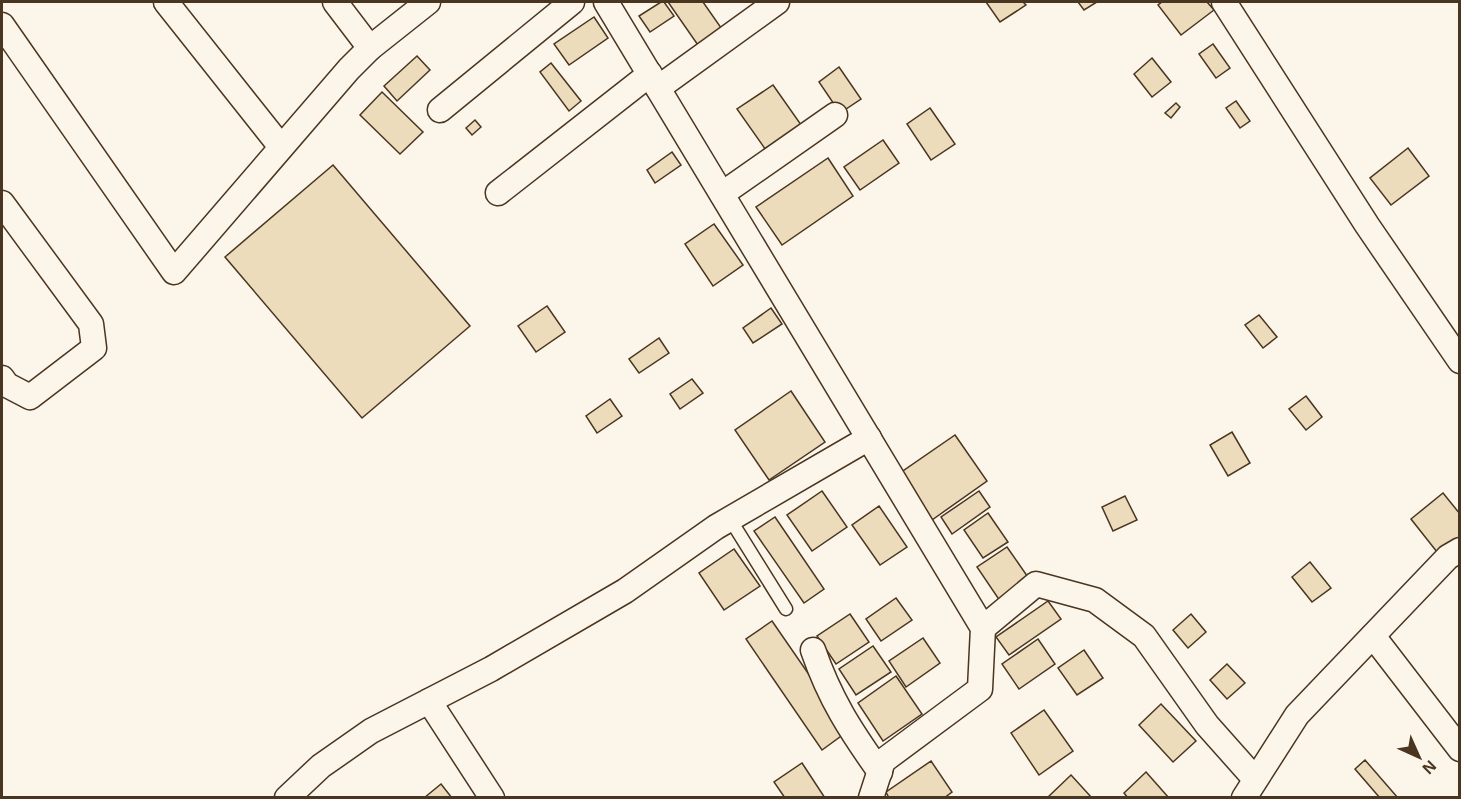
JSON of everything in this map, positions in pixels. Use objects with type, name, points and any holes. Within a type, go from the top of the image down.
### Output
[{"type":"street","points":[[166,2],[281,147]]},
{"type":"street","points":[[334,2],[370,48]]},
{"type":"street","points":[[2,25],[174,272],[349,69],[370,48],[428,2]]},
{"type":"street","points":[[440,110],[572,2]]},
{"type":"street","points":[[606,2],[983,628],[980,689],[883,761],[871,798]]},
{"type":"street","points":[[498,193],[654,81],[777,2]]},
{"type":"street","points":[[1224,2],[1367,225],[1460,361]]},
{"type":"street","points":[[723,194],[835,115]]},
{"type":"street","points":[[2,203],[91,324],[94,348],[30,397],[7,385],[2,378]]},
{"type":"street","points":[[287,798],[321,766],[371,731],[491,669],[626,591],[730,519],[869,438]]},
{"type":"street","points":[[983,628],[1036,584],[1095,600],[1144,636],[1250,788],[1298,715],[1448,557],[1460,550]]},
{"type":"street","points":[[1373,636],[1460,749]]},
{"type":"street","points":[[813,651],[825,685],[847,725],[879,772]]},
{"type":"street","points":[[429,701],[492,798]]},
{"type":"lane","points":[[730,519],[786,609]]},
{"type":"building","points":[[664,2],[674,16],[650,32],[639,16]]},
{"type":"building","points":[[668,2],[703,2],[724,32],[700,48]]},
{"type":"building","points":[[986,2],[1023,2],[1026,5],[1000,22]]},
{"type":"building","points":[[1078,2],[1097,2],[1084,10]]},
{"type":"building","points":[[1162,2],[1207,2],[1214,10],[1181,35],[1158,5]]},
{"type":"building","points":[[594,17],[608,38],[569,65],[554,44]]},
{"type":"building","points":[[1213,44],[1230,68],[1216,78],[1199,54]]},
{"type":"building","points":[[417,56],[430,70],[397,101],[384,86]]},
{"type":"building","points":[[1152,58],[1171,82],[1152,97],[1134,74]]},
{"type":"building","points":[[551,63],[581,101],[569,111],[540,72]]},
{"type":"building","points":[[839,67],[861,99],[840,113],[819,82]]},
{"type":"building","points":[[773,85],[804,129],[768,153],[737,109]]},
{"type":"building","points":[[382,92],[423,132],[400,154],[360,115]]},
{"type":"building","points":[[1236,101],[1250,121],[1240,128],[1226,108]]},
{"type":"building","points":[[1176,103],[1180,107],[1171,118],[1165,113]]},
{"type":"building","points":[[930,108],[955,144],[931,160],[907,124]]},
{"type":"building","points":[[475,120],[481,127],[472,135],[466,128]]},
{"type":"building","points":[[883,140],[899,163],[860,190],[844,167]]},
{"type":"building","points":[[1408,148],[1429,176],[1391,205],[1370,178]]},
{"type":"building","points":[[672,152],[681,165],[655,183],[647,170]]},
{"type":"building","points":[[828,158],[853,196],[782,245],[756,207]]},
{"type":"building","points":[[333,165],[470,326],[362,418],[225,257]]},
{"type":"building","points":[[714,224],[743,265],[713,286],[685,244]]},
{"type":"building","points":[[547,306],[565,332],[536,352],[518,326]]},
{"type":"building","points":[[771,308],[782,324],[753,343],[743,328]]},
{"type":"building","points":[[1259,315],[1277,337],[1263,348],[1245,325]]},
{"type":"building","points":[[659,338],[669,353],[639,373],[629,359]]},
{"type":"building","points":[[692,379],[703,393],[680,409],[670,394]]},
{"type":"building","points":[[791,391],[825,442],[769,480],[735,430]]},
{"type":"building","points":[[1306,396],[1322,417],[1306,430],[1289,409]]},
{"type":"building","points":[[610,399],[622,416],[597,433],[586,416]]},
{"type":"building","points":[[1232,432],[1250,463],[1228,476],[1210,445]]},
{"type":"building","points":[[955,435],[987,481],[932,520],[900,473]]},
{"type":"building","points":[[822,491],[847,527],[812,551],[787,515]]},
{"type":"building","points":[[979,491],[990,507],[952,534],[941,517]]},
{"type":"building","points":[[1443,493],[1460,514],[1460,543],[1441,557],[1411,519]]},
{"type":"building","points":[[1125,496],[1137,520],[1113,531],[1102,507]]},
{"type":"building","points":[[879,506],[907,547],[880,565],[852,525]]},
{"type":"building","points":[[988,513],[1008,542],[983,558],[964,530]]},
{"type":"building","points":[[775,517],[824,589],[804,603],[754,531]]},
{"type":"building","points":[[1007,547],[1030,580],[1000,601],[977,567]]},
{"type":"building","points":[[734,549],[760,586],[724,610],[699,573]]},
{"type":"building","points":[[1310,562],[1331,588],[1312,602],[1292,577]]},
{"type":"building","points":[[896,598],[912,620],[881,641],[866,619]]},
{"type":"building","points":[[1048,601],[1061,619],[1009,655],[996,637]]},
{"type":"building","points":[[850,614],[869,642],[836,664],[817,636]]},
{"type":"building","points":[[1191,614],[1206,632],[1188,648],[1173,630]]},
{"type":"building","points":[[772,621],[848,731],[822,750],[746,639]]},
{"type":"building","points":[[923,638],[940,663],[906,687],[889,661]]},
{"type":"building","points":[[1038,639],[1055,664],[1019,689],[1002,664]]},
{"type":"building","points":[[873,646],[891,672],[856,695],[839,669]]},
{"type":"building","points":[[1084,650],[1103,678],[1077,695],[1058,668]]},
{"type":"building","points":[[1227,664],[1245,683],[1227,699],[1210,680]]},
{"type":"building","points":[[896,676],[922,714],[883,741],[858,703]]},
{"type":"building","points":[[1161,704],[1196,741],[1173,762],[1139,725]]},
{"type":"building","points":[[1044,710],[1073,751],[1039,775],[1011,733]]},
{"type":"building","points":[[1365,760],[1398,798],[1380,798],[1355,769]]},
{"type":"building","points":[[931,761],[952,792],[944,798],[889,798],[886,792]]},
{"type":"building","points":[[802,763],[825,798],[785,798],[774,782]]},
{"type":"building","points":[[1146,772],[1169,798],[1128,798],[1124,793]]},
{"type":"building","points":[[1071,775],[1092,798],[1047,798]]},
{"type":"building","points":[[441,784],[452,798],[424,798]]}]
